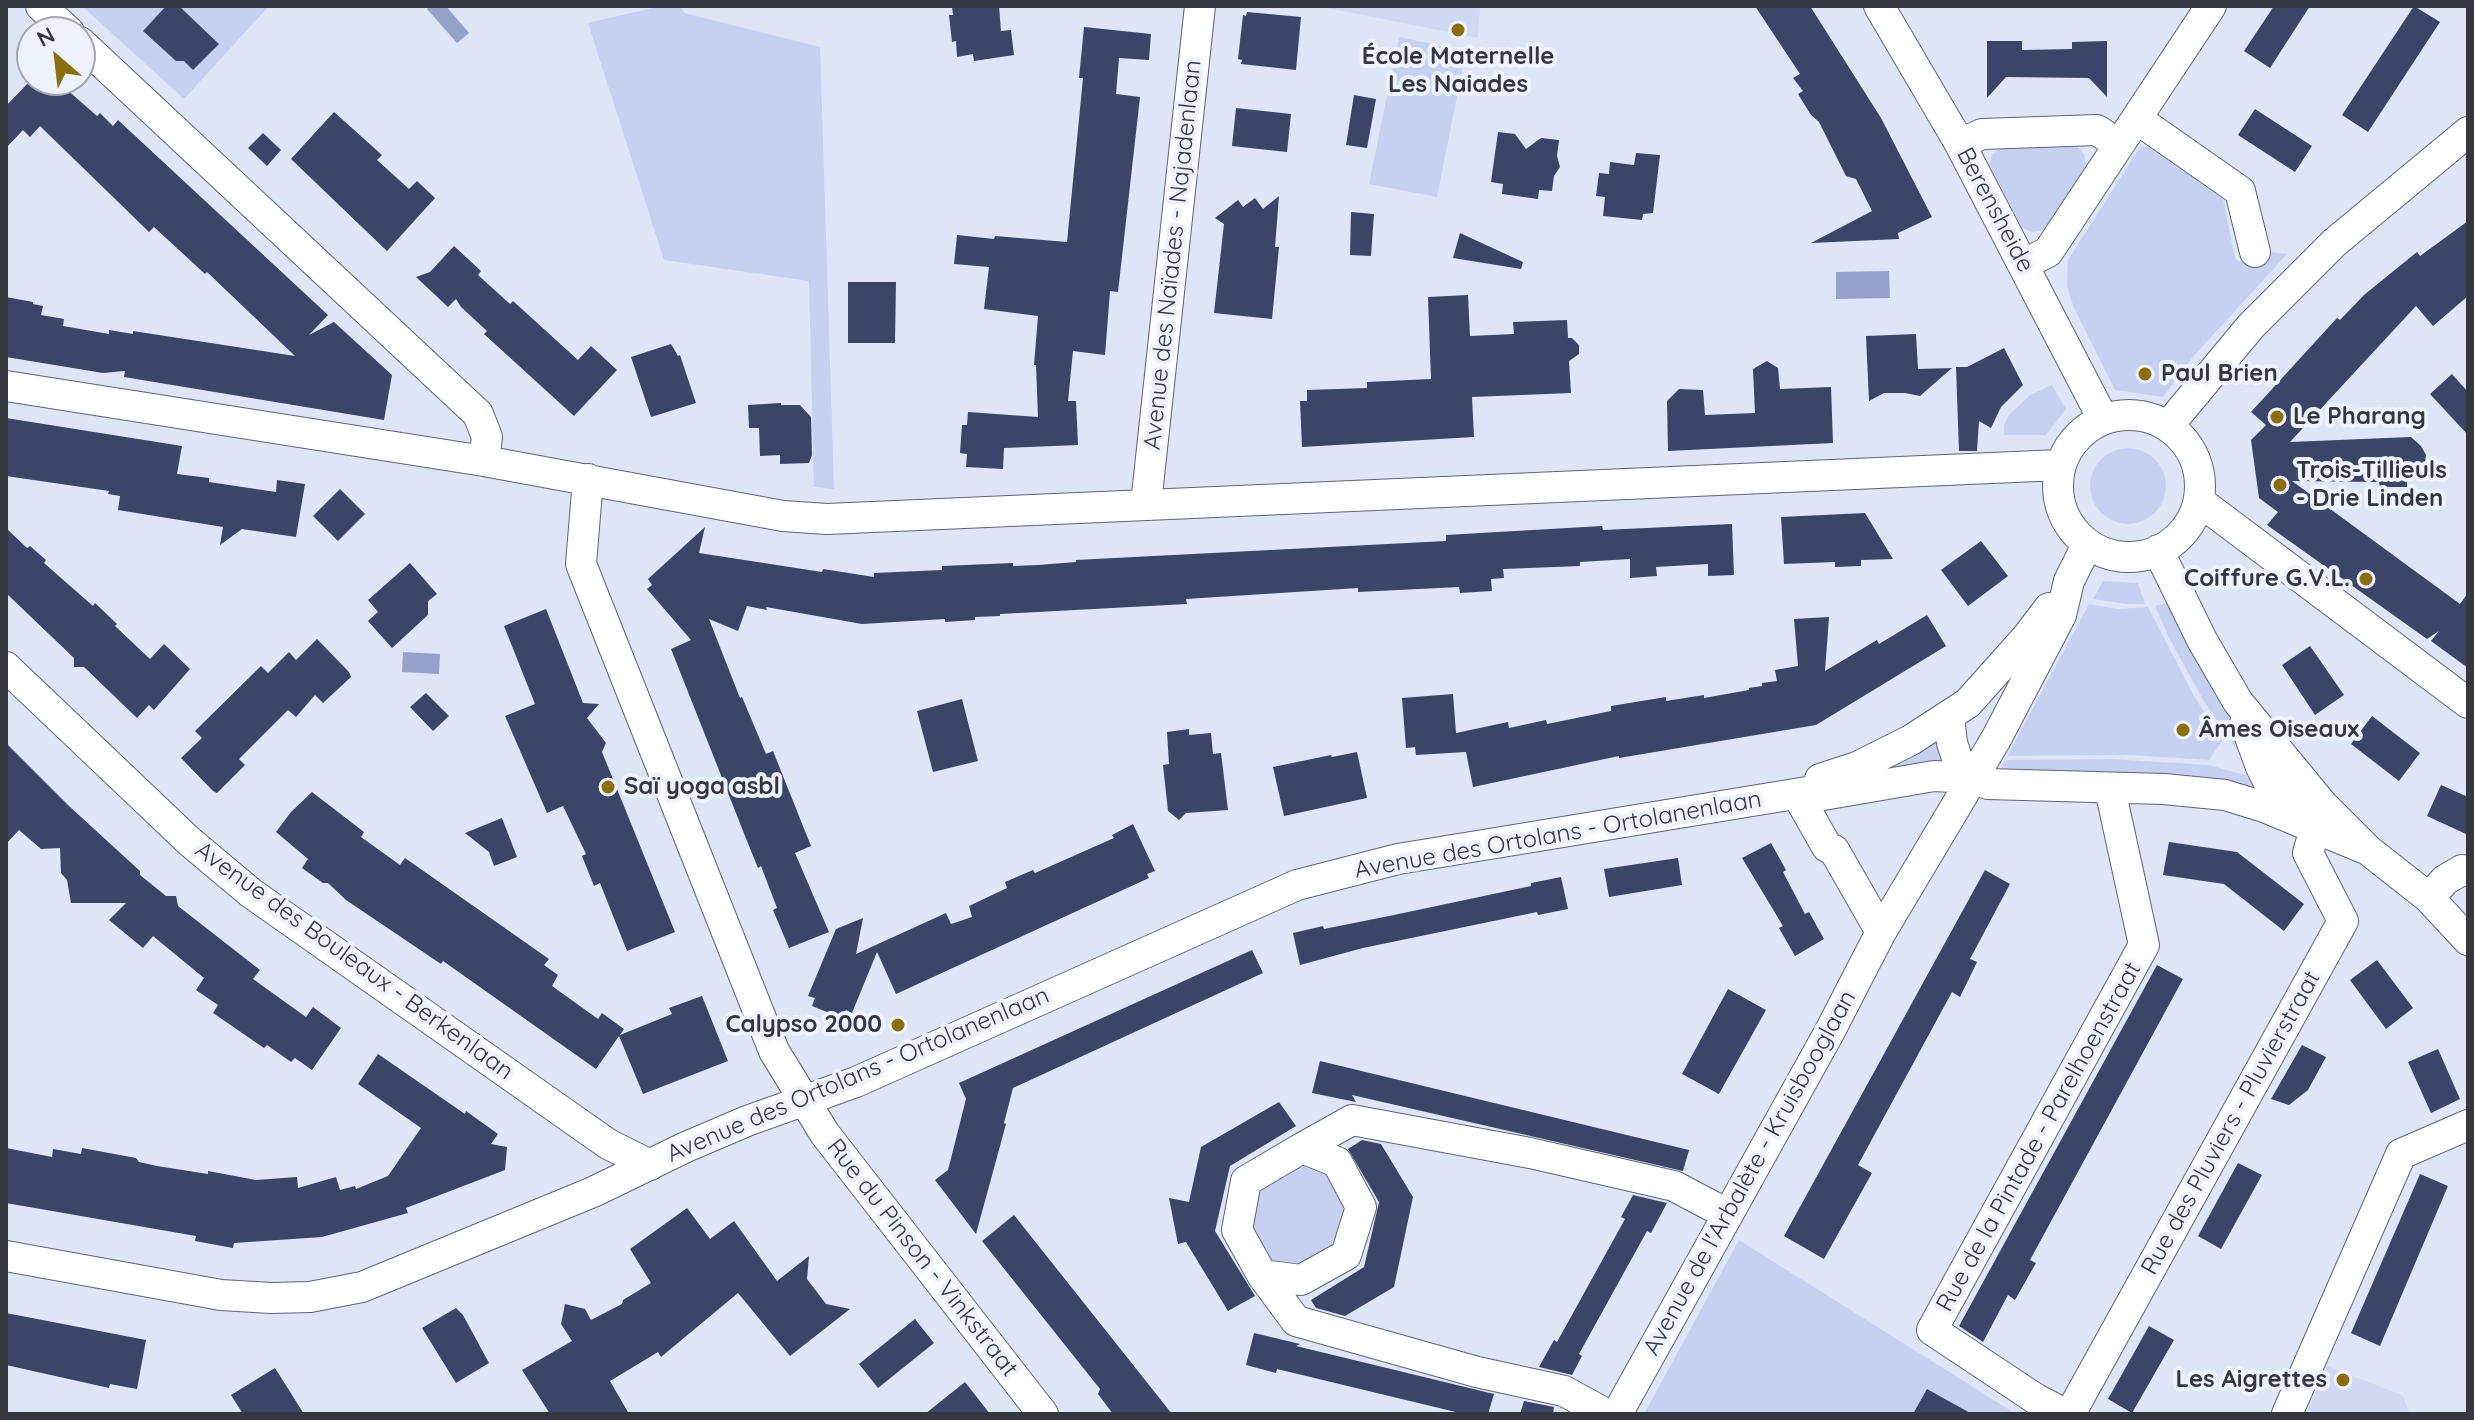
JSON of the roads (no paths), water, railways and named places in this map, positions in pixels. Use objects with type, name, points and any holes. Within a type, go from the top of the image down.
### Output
[{"type":"street","name":"Avenue des Naïades - Najadenlaan","points":[[1146,504],[1200,6]]},
{"type":"street","name":"Berensheide","points":[[1879,6],[1960,144],[2103,419]]},
{"type":"street","points":[[2024,264],[2048,252],[2211,6]]},
{"type":"street","points":[[96,57],[478,414],[487,437],[484,461]]},
{"type":"street","points":[[2137,119],[2240,191],[2255,252]]},
{"type":"street","points":[[1960,144],[1982,134],[2097,130],[2119,145]]},
{"type":"street","points":[[2168,426],[2251,326],[2324,253],[2468,132]]},
{"type":"street","points":[[6,386],[484,461],[783,516],[827,519],[2060,465]]},
{"type":"street","points":[[2119,415],[2142,416],[2168,426],[2189,447],[2196,463],[2199,501],[2191,519],[2177,538],[2158,550],[2132,557],[2106,553],[2087,545],[2065,518],[2057,490],[2060,465],[2076,437],[2103,419],[2119,415]]},
{"type":"street","name":"Rue du Pinson - Vinkstraat","points":[[588,479],[581,564],[774,1051],[825,1134],[1043,1414]]},
{"type":"street","points":[[2199,501],[2468,703]]},
{"type":"street","name":"Avenue de l'Arbalète - Kruisbooglaan","points":[[1617,1414],[1830,1031],[1881,932],[1996,739],[2061,615],[2069,581],[2087,545]]},
{"type":"street","points":[[2158,550],[2202,640],[2238,702],[2318,816]]},
{"type":"street","name":"Avenue des Ortolans - Ortolanenlaan","points":[[1802,793],[1819,779],[1857,767],[1911,740],[1958,710],[2027,637],[2069,581]]},
{"type":"street","name":"Avenue des Bouleaux - Berkenlaan","points":[[6,667],[189,841],[251,893],[608,1144],[650,1165]]},
{"type":"street","points":[[1971,778],[1959,764],[1952,743],[1958,710],[1985,713],[1993,724],[1996,739]]},
{"type":"street","name":"Avenue des Ortolans - Ortolanenlaan","points":[[6,1256],[221,1295],[310,1297],[362,1287],[579,1198],[686,1147],[856,1082],[1297,885],[1398,859],[1802,793],[1823,795],[1934,776],[1971,778],[1988,784],[2164,789],[2225,795],[2264,807],[2318,816],[2429,898],[2468,940]]},
{"type":"street","name":"Rue de la Pintade - Parelhoenstraat","points":[[2068,1414],[2036,1399],[1932,1330],[2144,945],[2110,789]]},
{"type":"street","points":[[1802,793],[1827,847],[1834,850],[1881,932]]},
{"type":"street","name":"Rue des Pluviers - Pluvierstraat","points":[[2068,1414],[2343,921],[2308,853],[2318,816]]},
{"type":"street","points":[[2429,898],[2445,880],[2462,870],[2468,871]]},
{"type":"street","points":[[1606,1414],[1564,1391],[1477,1372],[1296,1321],[1262,1275],[1237,1230],[1246,1181],[1352,1120],[1530,1153],[1674,1186],[1727,1214]]},
{"type":"street","points":[[2287,1414],[2401,1154],[2468,1125]]},
{"type":"street","points":[[1262,1275],[1301,1280],[1346,1255],[1361,1207],[1337,1162],[1302,1148]]},
{"type":"place","name":"École Maternelle Les Naiades","points":[[1458,30]]},
{"type":"place","name":"Paul Brien","points":[[2145,374]]},
{"type":"place","name":"Le Pharang","points":[[2277,417]]},
{"type":"place","name":"Trois-Tillieuls - Drie Linden","points":[[2280,485]]},
{"type":"place","name":"Coiffure G.V.L.","points":[[2366,579]]},
{"type":"place","name":"Âmes Oiseaux","points":[[2183,730]]},
{"type":"place","name":"Saï yoga asbl","points":[[608,787]]},
{"type":"place","name":"Calypso 2000","points":[[898,1025]]},
{"type":"place","name":"Les Aigrettes","points":[[2343,1380]]}]
